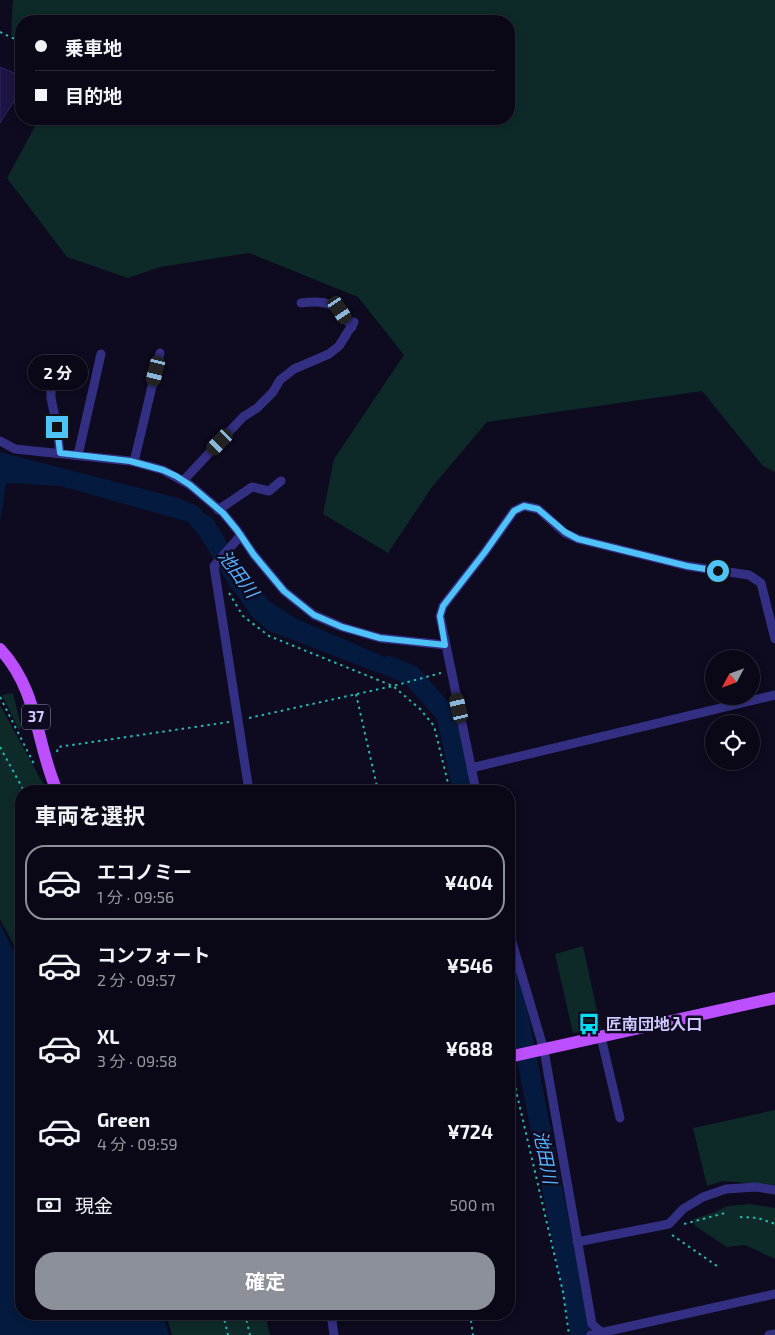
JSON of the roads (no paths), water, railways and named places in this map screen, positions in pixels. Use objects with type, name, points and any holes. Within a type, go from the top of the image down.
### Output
[{"type":"main road","name":"37","points":[[0,649],[18,671],[30,698],[46,763],[55,785]]},
{"type":"main road","points":[[515,1058],[539,1051],[775,998]]},
{"type":"street","points":[[183,481],[243,417],[257,408],[273,392],[280,380],[294,368],[329,354],[339,346],[353,325],[340,310],[326,302],[301,303]]},
{"type":"street","points":[[134,462],[160,353]]},
{"type":"street","points":[[78,455],[101,354]]},
{"type":"street","points":[[51,370],[51,398],[60,453]]},
{"type":"street","points":[[0,441],[15,449],[134,462],[163,470],[183,481],[223,513],[284,591],[314,615],[342,627],[380,638],[445,645]]},
{"type":"street","points":[[218,510],[252,487],[269,491],[281,481]]},
{"type":"street","points":[[474,785],[440,616],[443,606],[514,511],[524,506],[538,509],[565,532],[578,539],[687,566],[749,575],[761,583],[775,639]]},
{"type":"street","points":[[241,536],[215,569],[248,785]]},
{"type":"street","points":[[470,768],[775,695]]},
{"type":"street","points":[[515,956],[539,1051],[592,1324],[599,1334],[775,1294]]},
{"type":"street","points":[[601,1037],[620,1118]]},
{"type":"street","points":[[577,1242],[667,1224],[683,1209],[703,1197],[726,1190],[756,1188],[775,1190]]},
{"type":"street","points":[[332,1320],[334,1335]]},
{"type":"street","points":[[769,1335],[775,1334]]},
{"type":"water","points":[[0,452],[178,498],[199,507],[225,538],[215,555],[188,522],[61,486],[6,483],[0,523]]},
{"type":"water","points":[[233,552],[269,601],[295,618],[424,674],[400,681],[269,631],[253,618],[222,573]]},
{"type":"water","points":[[0,924],[15,953],[15,1320],[165,1320],[169,1335],[0,1335]]},
{"type":"waterway","name":"池田川","points":[[205,525],[242,585]]},
{"type":"waterway","name":"池田川","points":[[389,666],[411,675],[446,714],[462,785]]},
{"type":"waterway","name":"池田川","points":[[515,1003],[581,1335]]},
{"type":"place","name":"匠南団地入口","points":[[589,1024]]}]
